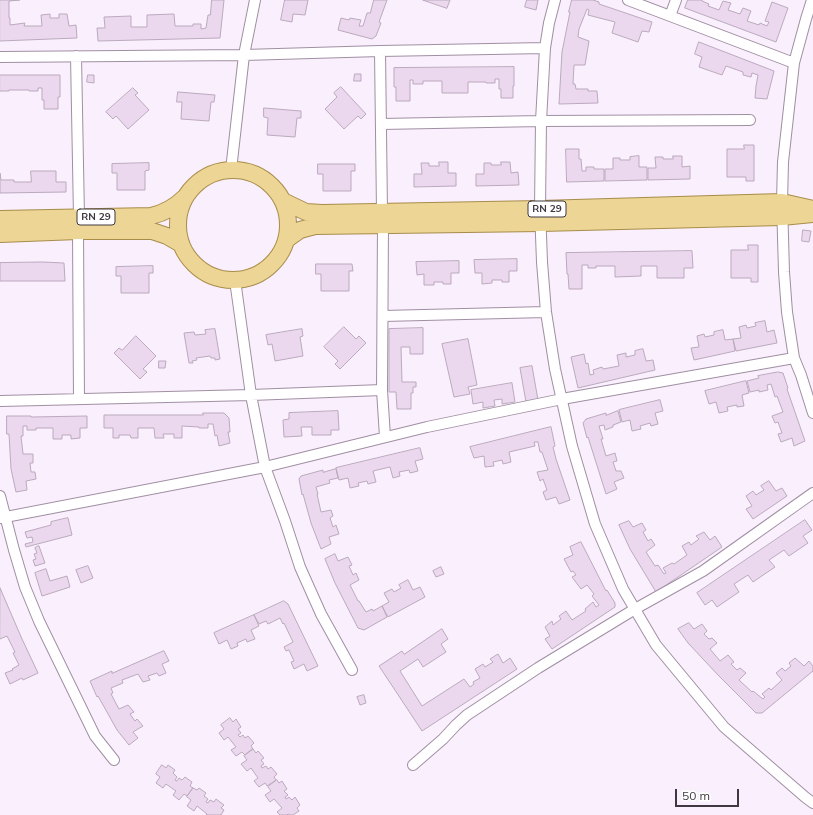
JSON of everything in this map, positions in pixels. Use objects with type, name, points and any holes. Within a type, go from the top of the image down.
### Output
[{"type":"main road","points":[[231,170],[245,171],[265,180],[275,189],[283,201],[288,216],[286,240],[280,254],[270,266],[257,274],[235,280],[212,276],[199,268],[188,257],[181,244],[178,230],[178,216],[180,209],[185,197],[197,182],[218,172],[231,170]]},
{"type":"main road","name":"RN 29","points":[[0,234],[151,216],[170,209],[185,197]]},
{"type":"main road","name":"RN 29","points":[[283,201],[306,212],[383,219]]},
{"type":"main road","name":"RN 29","points":[[782,209],[813,214]]},
{"type":"main road","name":"RN 29","points":[[286,240],[300,230],[315,226],[383,219],[813,209]]},
{"type":"main road","name":"RN 29","points":[[0,219],[79,224],[152,231],[167,236],[181,244]]},
{"type":"street","points":[[231,170],[244,55],[255,0]]},
{"type":"street","points":[[555,0],[545,48],[541,122],[540,216],[542,262],[546,312],[555,369],[572,446],[595,524],[624,589],[656,645],[724,727],[805,798],[813,803]]},
{"type":"street","points":[[628,0],[794,63]]},
{"type":"street","points":[[670,16],[676,0]]},
{"type":"street","points":[[812,0],[794,63],[783,162],[782,209],[787,312],[794,358],[801,374],[813,413]]},
{"type":"street","points":[[0,57],[244,55],[545,48]]},
{"type":"street","points":[[380,51],[383,219],[382,390],[385,437]]},
{"type":"street","points":[[76,56],[79,224],[79,399]]},
{"type":"street","points":[[381,124],[750,120]]},
{"type":"street","points":[[235,280],[251,395],[265,467],[285,521],[300,568],[321,614],[352,670]]},
{"type":"street","points":[[383,316],[546,312]]},
{"type":"street","points":[[3,517],[265,467],[427,427],[562,399],[794,358]]},
{"type":"street","points":[[0,401],[251,395],[382,390]]},
{"type":"street","points":[[413,765],[443,739],[467,715],[538,668],[635,609],[703,571],[813,494]]},
{"type":"street","points":[[0,496],[3,517],[25,587],[39,621],[95,736],[114,760]]},
{"type":"building","points":[[0,0],[20,0],[9,1],[10,25],[25,23],[24,26],[42,26],[41,15],[50,14],[50,18],[59,18],[59,14],[67,14],[69,26],[76,25],[77,38],[0,41]]},
{"type":"building","points":[[212,0],[224,0],[220,38],[98,41],[97,28],[105,28],[104,17],[131,16],[131,27],[147,27],[147,15],[174,14],[175,26],[193,26],[193,24],[201,24],[201,29],[206,28]]},
{"type":"building","points":[[285,0],[308,0],[305,15],[293,14],[292,22],[281,20]]},
{"type":"building","points":[[374,0],[387,0],[379,22],[381,23],[376,36],[372,39],[338,30],[341,18],[361,20],[359,26],[363,26],[367,13],[370,13]]},
{"type":"building","points":[[423,0],[450,0],[447,8]]},
{"type":"building","points":[[527,0],[538,0],[536,10],[525,7]]},
{"type":"building","points":[[572,0],[593,0],[599,2],[599,4],[652,22],[649,32],[642,31],[638,42],[612,33],[615,22],[588,15],[589,10],[587,9],[579,29],[578,37],[589,41],[585,65],[574,65],[573,84],[575,84],[576,89],[597,91],[598,103],[559,104],[562,52]]},
{"type":"building","points":[[688,0],[702,0],[709,4],[708,6],[719,10],[723,1],[731,3],[728,10],[740,14],[743,8],[751,11],[747,21],[759,25],[760,23],[767,26],[769,22],[765,21],[772,2],[788,8],[776,42],[685,8]]},
{"type":"building","points":[[699,42],[774,71],[767,99],[755,98],[758,75],[752,73],[751,77],[743,75],[743,72],[726,66],[722,75],[699,67],[702,57],[695,54]]},
{"type":"building","points":[[514,67],[513,98],[501,98],[499,79],[495,79],[495,83],[468,82],[468,93],[442,93],[442,81],[423,81],[423,84],[413,84],[413,80],[410,80],[410,101],[396,101],[394,68]]},
{"type":"building","points":[[355,74],[361,74],[361,81],[354,81]]},
{"type":"building","points":[[0,75],[60,75],[60,97],[58,97],[58,109],[44,109],[42,88],[38,88],[38,91],[0,91]]},
{"type":"building","points":[[88,75],[94,75],[94,83],[87,82]]},
{"type":"building","points":[[341,87],[366,114],[361,119],[358,116],[344,129],[325,109],[337,97],[334,93]]},
{"type":"building","points":[[133,88],[138,93],[135,95],[149,110],[128,129],[116,116],[113,119],[106,112]]},
{"type":"building","points":[[178,92],[215,95],[214,102],[211,102],[209,121],[181,119],[182,102],[177,102]]},
{"type":"building","points":[[264,108],[301,111],[301,118],[297,118],[295,137],[267,135],[268,118],[264,117]]},
{"type":"building","points":[[744,145],[754,145],[754,181],[746,181],[746,177],[727,177],[727,149],[744,149]]},
{"type":"building","points":[[566,149],[579,149],[579,159],[581,159],[582,171],[586,171],[586,167],[604,169],[604,181],[567,182]]},
{"type":"building","points":[[639,156],[639,167],[647,167],[647,180],[605,181],[605,169],[613,169],[613,158],[630,160],[630,157]]},
{"type":"building","points":[[673,156],[682,156],[682,167],[690,166],[690,179],[648,180],[648,168],[656,168],[655,157],[673,159]]},
{"type":"building","points":[[439,162],[448,162],[448,173],[456,173],[456,186],[414,187],[414,174],[422,174],[421,163],[429,163],[429,166],[439,166]]},
{"type":"building","points":[[501,162],[510,162],[511,173],[518,172],[519,185],[476,186],[476,174],[484,174],[484,163],[501,165]]},
{"type":"building","points":[[149,163],[149,170],[145,171],[145,190],[117,190],[117,173],[112,173],[112,164]]},
{"type":"building","points":[[318,164],[355,164],[355,171],[351,171],[351,191],[323,191],[323,174],[318,174]]},
{"type":"building","points":[[31,171],[56,171],[56,182],[66,182],[66,192],[0,193],[0,173],[1,180],[31,182]]},
{"type":"building","points":[[803,230],[811,231],[809,242],[802,241]]},
{"type":"building","points":[[748,245],[758,245],[758,282],[751,282],[751,278],[731,278],[731,250],[748,250]]},
{"type":"building","points":[[692,251],[693,268],[684,268],[684,278],[657,278],[657,266],[641,266],[641,276],[615,277],[615,266],[596,266],[596,268],[588,268],[588,265],[582,265],[582,289],[569,289],[566,253]]},
{"type":"building","points":[[517,259],[517,271],[509,271],[509,282],[492,280],[492,283],[482,284],[482,273],[475,273],[474,260]]},
{"type":"building","points":[[459,261],[459,273],[451,273],[451,284],[434,282],[434,285],[424,285],[424,274],[417,275],[416,262]]},
{"type":"building","points":[[0,263],[64,263],[65,281],[0,281]]},
{"type":"building","points":[[316,264],[352,264],[353,271],[349,271],[349,291],[321,291],[321,274],[316,274]]},
{"type":"building","points":[[153,266],[153,273],[149,273],[149,293],[121,293],[121,276],[116,276],[116,267]]},
{"type":"building","points":[[765,321],[767,332],[774,330],[777,343],[736,351],[733,339],[741,338],[739,327],[746,325],[747,328],[756,326],[755,323]]},
{"type":"building","points":[[344,327],[356,339],[359,336],[366,343],[340,369],[335,364],[338,361],[324,347]]},
{"type":"building","points":[[423,328],[423,354],[410,354],[410,347],[401,347],[402,382],[416,382],[416,387],[413,387],[413,393],[411,393],[411,409],[397,409],[396,392],[389,392],[389,329]]},
{"type":"building","points":[[215,329],[220,359],[215,360],[215,358],[211,358],[210,356],[196,358],[197,360],[192,361],[193,363],[189,363],[184,333],[194,332],[195,335],[206,334],[205,330]]},
{"type":"building","points":[[302,329],[303,336],[300,337],[303,356],[275,361],[272,344],[268,345],[266,335]]},
{"type":"building","points":[[723,330],[725,340],[733,339],[735,351],[694,360],[691,348],[699,347],[697,336],[704,334],[705,337],[714,335],[714,332]]},
{"type":"building","points":[[136,336],[156,356],[143,369],[147,372],[140,379],[114,353],[119,348],[122,350]]},
{"type":"building","points":[[468,339],[477,385],[468,387],[470,394],[454,397],[442,344]]},
{"type":"building","points":[[643,349],[646,361],[653,360],[655,370],[578,388],[571,357],[584,354],[586,364],[588,363],[590,375],[594,374],[593,370],[602,367],[603,369],[619,366],[617,355],[626,353],[626,357],[635,355],[635,351]]},
{"type":"building","points":[[159,361],[166,361],[165,368],[159,368]]},
{"type":"building","points":[[532,366],[538,400],[526,402],[520,368]]},
{"type":"building","points":[[778,372],[783,373],[805,441],[794,446],[792,438],[781,442],[778,434],[782,433],[778,422],[775,423],[772,416],[783,412],[777,396],[775,397],[771,384],[767,385],[768,390],[750,392],[747,381],[759,378],[758,376]]},
{"type":"building","points":[[746,381],[749,393],[742,395],[744,406],[737,407],[737,405],[727,407],[728,411],[719,413],[716,402],[709,404],[705,391]]},
{"type":"building","points":[[512,383],[515,402],[502,404],[502,399],[494,400],[495,406],[483,408],[483,402],[473,404],[471,390]]},
{"type":"building","points":[[660,400],[663,411],[655,413],[658,424],[651,426],[650,423],[640,426],[641,429],[632,431],[630,420],[622,422],[619,410]]},
{"type":"building","points":[[338,411],[339,430],[331,430],[331,435],[312,435],[312,427],[301,427],[302,436],[284,437],[283,420],[289,419],[289,413]]},
{"type":"building","points":[[618,411],[621,422],[605,430],[604,425],[599,426],[606,456],[615,453],[617,461],[613,462],[616,471],[621,471],[624,478],[614,482],[617,489],[606,494],[583,423],[586,419]]},
{"type":"building","points":[[203,413],[224,413],[229,418],[230,432],[228,432],[230,443],[219,446],[217,435],[215,436],[213,424],[208,424],[208,428],[182,426],[182,438],[174,438],[174,434],[163,434],[164,438],[155,438],[154,428],[138,428],[138,438],[131,438],[130,435],[119,435],[119,438],[113,438],[113,428],[104,428],[104,415],[203,415]]},
{"type":"building","points":[[7,416],[87,416],[87,428],[80,428],[80,438],[71,439],[71,435],[62,435],[62,439],[53,439],[53,428],[36,428],[36,430],[27,430],[27,426],[23,426],[23,436],[21,436],[23,454],[33,454],[33,463],[30,463],[31,472],[35,472],[36,479],[26,481],[27,490],[16,492],[11,469],[9,434],[7,434]]},
{"type":"building","points":[[551,427],[556,459],[570,500],[559,504],[556,497],[546,500],[543,492],[547,490],[543,479],[540,481],[537,472],[548,470],[542,452],[540,452],[538,442],[534,442],[535,446],[509,452],[511,462],[503,464],[502,460],[493,462],[494,466],[485,467],[484,456],[474,458],[470,447]]},
{"type":"building","points":[[420,448],[423,459],[415,461],[418,471],[410,473],[409,470],[399,472],[400,476],[393,478],[390,467],[373,471],[376,482],[368,484],[367,481],[358,483],[359,486],[350,488],[348,478],[339,480],[336,468]]},
{"type":"building","points":[[336,469],[338,478],[329,480],[330,483],[316,487],[321,512],[331,510],[333,516],[330,518],[333,527],[336,525],[339,534],[329,537],[331,544],[321,549],[311,523],[303,494],[302,495],[299,479],[301,476],[323,470],[323,472]]},
{"type":"building","points":[[769,481],[776,491],[782,488],[787,496],[753,519],[746,509],[752,506],[746,496],[753,491],[756,495],[764,490],[761,486]]},
{"type":"building","points":[[68,518],[72,535],[26,547],[25,544],[33,542],[32,537],[27,538],[25,532],[51,525],[51,522]]},
{"type":"building","points":[[805,520],[812,530],[803,536],[808,543],[789,556],[784,550],[769,560],[775,567],[753,582],[748,575],[734,584],[739,592],[717,607],[712,600],[705,605],[697,593]]},
{"type":"building","points":[[629,521],[633,527],[642,523],[646,530],[643,532],[648,541],[651,539],[655,545],[646,552],[655,566],[658,565],[664,574],[666,573],[663,568],[672,563],[674,564],[687,555],[682,546],[689,542],[691,545],[699,539],[696,536],[704,532],[710,540],[715,536],[722,547],[656,592],[630,549],[619,525]]},
{"type":"building","points":[[581,542],[606,591],[607,590],[615,603],[615,607],[552,649],[545,639],[550,636],[545,627],[552,621],[553,625],[561,619],[559,616],[566,611],[572,620],[586,611],[585,609],[593,602],[596,607],[599,605],[592,596],[594,594],[587,585],[581,589],[572,577],[576,575],[573,571],[571,572],[564,559],[573,555],[570,547]]},
{"type":"building","points":[[39,546],[45,563],[35,566],[33,560],[36,559],[34,554],[37,553],[35,548]]},
{"type":"building","points":[[335,554],[338,561],[348,557],[352,565],[349,566],[353,575],[356,573],[359,580],[350,585],[358,601],[366,612],[372,609],[373,611],[382,606],[387,617],[364,630],[358,628],[335,583],[325,559]]},
{"type":"building","points":[[88,566],[93,578],[81,583],[76,570]]},
{"type":"building","points":[[441,567],[444,574],[436,577],[433,571]]},
{"type":"building","points":[[46,569],[50,581],[67,576],[70,587],[42,596],[35,573]]},
{"type":"building","points":[[408,580],[413,590],[420,587],[425,597],[388,617],[382,606],[389,602],[384,593],[392,589],[394,592],[401,588],[399,585]]},
{"type":"building","points":[[0,588],[38,673],[10,684],[5,673],[13,670],[12,669],[19,665],[13,653],[15,652],[7,636],[0,639]]},
{"type":"building","points":[[284,601],[288,604],[318,666],[307,671],[304,664],[294,669],[291,662],[294,661],[289,650],[286,651],[284,647],[293,642],[280,618],[268,624],[266,621],[259,624],[254,615]]},
{"type":"building","points":[[254,615],[259,626],[251,630],[255,639],[247,642],[246,639],[237,643],[238,646],[231,649],[227,640],[219,644],[214,633]]},
{"type":"building","points":[[689,623],[694,629],[702,624],[707,631],[704,634],[709,639],[712,638],[717,643],[710,649],[720,661],[728,655],[734,662],[731,664],[737,670],[740,668],[746,673],[739,680],[752,692],[753,691],[763,699],[765,697],[762,694],[769,688],[771,690],[782,680],[776,673],[782,668],[785,671],[791,666],[789,663],[795,658],[804,666],[809,661],[813,666],[813,671],[762,713],[756,713],[688,643],[678,629]]},
{"type":"building","points":[[442,629],[448,639],[441,644],[446,652],[423,667],[418,659],[400,671],[422,706],[464,679],[470,687],[474,684],[473,682],[480,678],[475,669],[483,664],[485,667],[493,662],[490,659],[498,654],[503,663],[510,658],[517,669],[422,731],[379,666],[402,651],[404,654]]},
{"type":"building","points":[[164,651],[169,661],[162,664],[166,673],[159,676],[157,673],[148,676],[150,680],[143,682],[138,674],[122,680],[123,683],[111,688],[113,693],[111,694],[119,709],[128,705],[134,712],[130,714],[135,721],[137,719],[143,726],[133,732],[138,738],[129,745],[117,730],[98,696],[97,697],[90,681]]},
{"type":"building","points":[[364,695],[366,703],[360,705],[357,697]]},
{"type":"building","points":[[230,718],[233,722],[236,719],[241,727],[238,729],[241,733],[238,735],[240,737],[243,735],[245,738],[248,736],[254,743],[251,746],[253,749],[245,755],[242,752],[236,756],[231,750],[236,747],[228,737],[224,740],[219,733],[224,729],[221,725]]},
{"type":"building","points":[[253,749],[256,753],[258,751],[264,758],[261,760],[264,764],[261,766],[262,768],[266,766],[268,769],[271,767],[277,774],[274,777],[276,780],[267,786],[265,783],[259,787],[254,781],[258,778],[251,768],[247,771],[241,764],[247,760],[244,756]]},
{"type":"building","points":[[162,765],[166,768],[168,765],[175,770],[173,773],[177,777],[175,780],[177,781],[179,778],[182,780],[185,777],[192,782],[190,786],[193,788],[187,796],[184,794],[179,800],[173,795],[176,791],[166,784],[163,788],[156,783],[160,777],[156,774]]},
{"type":"building","points":[[277,780],[279,783],[282,781],[287,789],[284,791],[288,795],[285,797],[286,799],[289,797],[292,800],[295,797],[300,805],[297,808],[299,811],[293,815],[280,815],[277,812],[282,808],[274,799],[270,802],[265,795],[271,791],[268,787]]},
{"type":"building","points":[[193,788],[197,790],[199,788],[206,793],[204,796],[208,799],[206,802],[208,803],[210,800],[214,802],[216,799],[224,805],[221,808],[224,810],[221,815],[206,815],[207,814],[197,806],[194,811],[187,806],[191,800],[187,797]]}]
